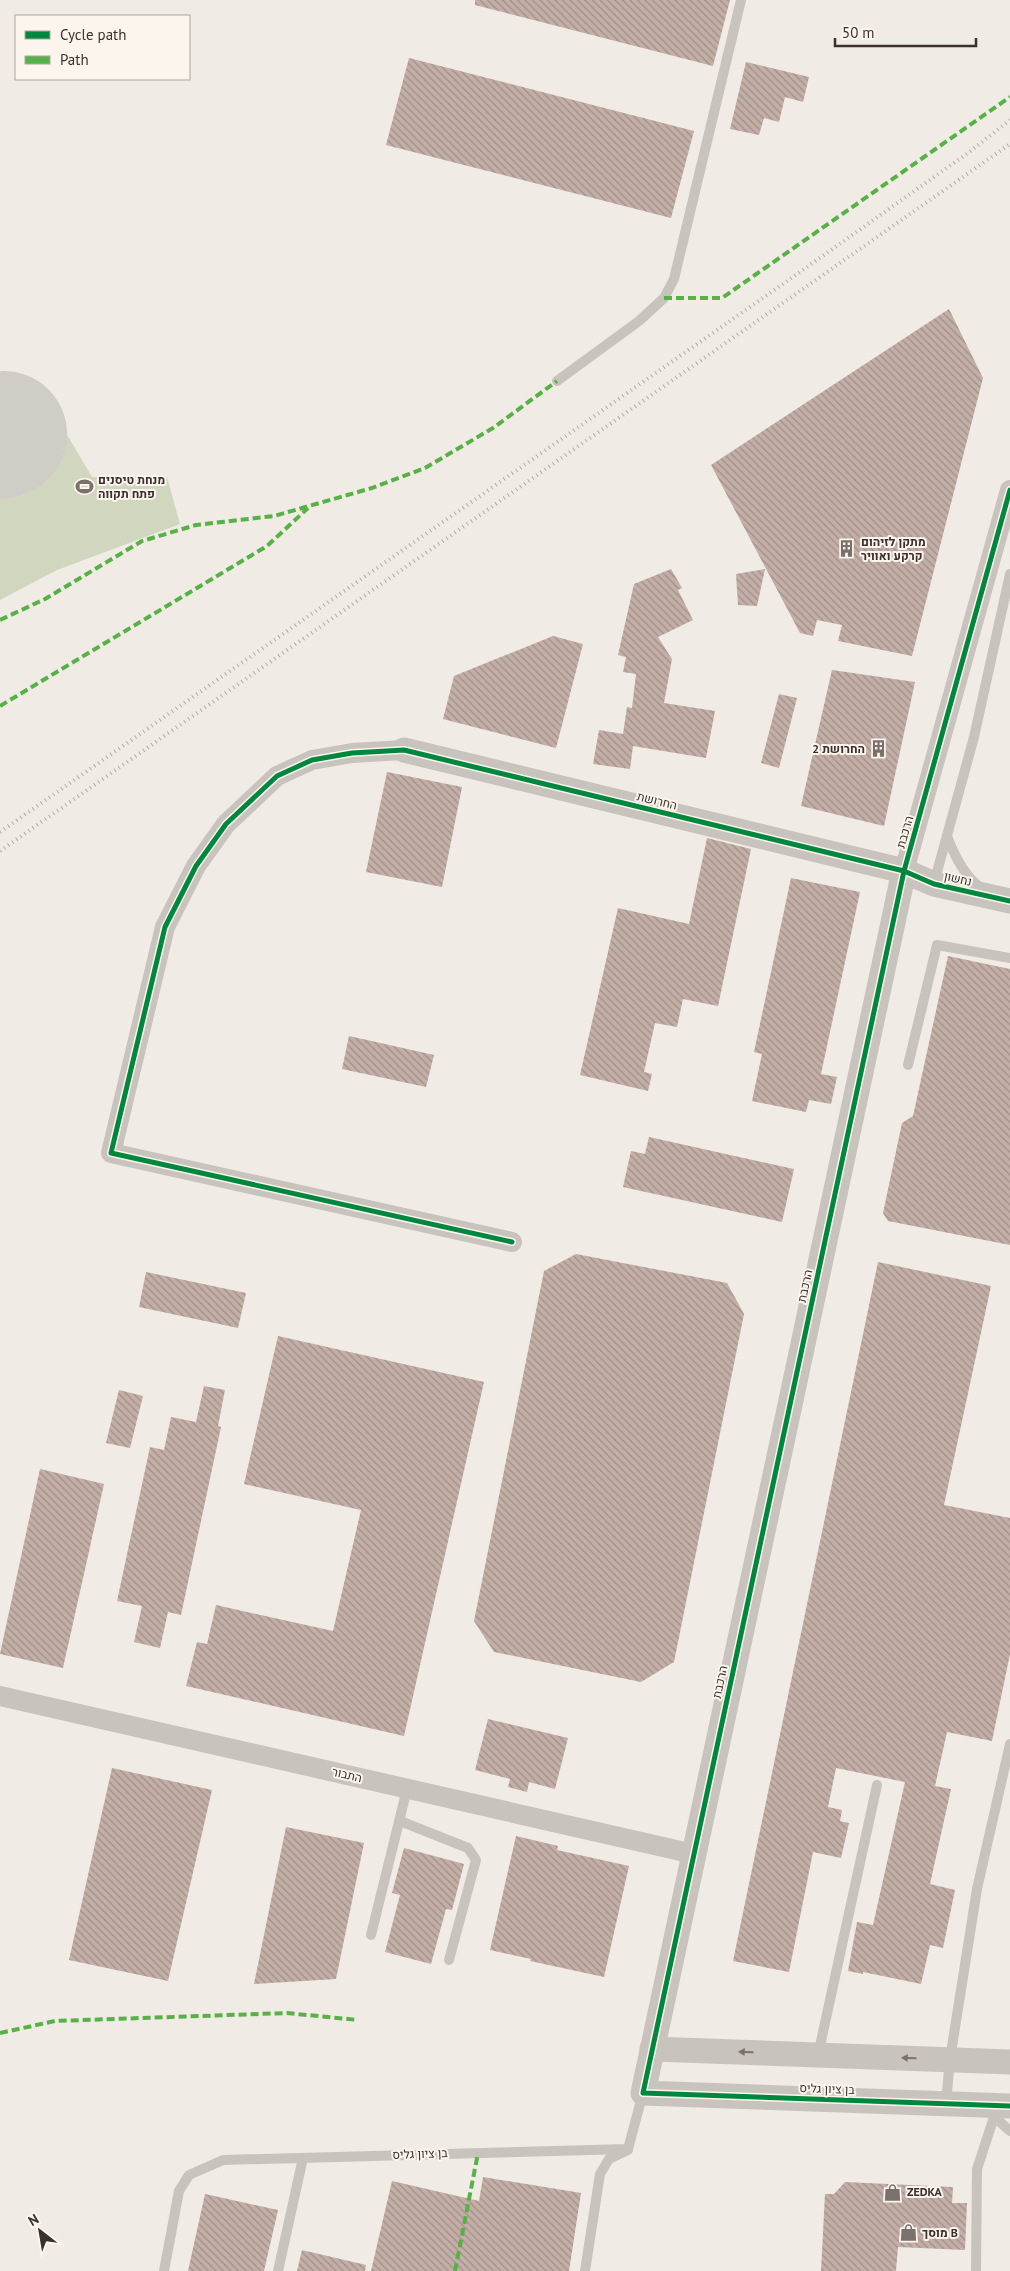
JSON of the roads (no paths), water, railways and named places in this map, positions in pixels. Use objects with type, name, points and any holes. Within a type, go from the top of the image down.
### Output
[{"type":"street","name":"הרכבת","points":[[643,2093],[904,871],[991,564],[1010,490]]},
{"type":"street","name":"החרושת","points":[[404,750],[904,871]]},
{"type":"street","points":[[404,750],[352,753],[312,760],[277,776],[226,824],[196,866],[165,927],[111,1153],[512,1242]]},
{"type":"street","name":"נחשון","points":[[904,871],[934,884],[1001,899]]},
{"type":"street","name":"התבור","points":[[0,1696],[694,1854]]},
{"type":"street","points":[[652,2049],[1010,2062]]},
{"type":"street","name":"בן ציון גליס","points":[[643,2093],[946,2103],[995,2109]]},
{"type":"lane","points":[[557,381],[639,321],[664,298],[674,279],[741,0]]},
{"type":"lane","points":[[934,884],[974,737],[1010,574]]},
{"type":"lane","points":[[947,836],[952,850],[973,883],[1001,899]]},
{"type":"lane","points":[[908,1065],[937,945],[1010,958]]},
{"type":"lane","points":[[946,2103],[950,2060],[977,1889],[1010,1744]]},
{"type":"lane","points":[[818,2055],[877,1785]]},
{"type":"lane","points":[[371,1935],[407,1789]]},
{"type":"lane","points":[[400,1821],[468,1848],[476,1860],[448,1960]]},
{"type":"lane","points":[[585,2271],[600,2174],[609,2159],[628,2149],[643,2093]]},
{"type":"lane","points":[[995,2109],[1010,2132]]},
{"type":"lane","points":[[976,2271],[977,2168],[995,2109]]},
{"type":"lane","name":"בן ציון גליס","points":[[164,2271],[179,2191],[189,2175],[223,2160],[628,2149]]},
{"type":"lane","points":[[278,2271],[303,2158]]},
{"type":"railway","points":[[0,832],[800,272],[968,153],[1010,120]]},
{"type":"railway","points":[[0,851],[1010,144]]},
{"type":"place","name":"מנחת טיסנים פתח תקווה","points":[[84,487]]},
{"type":"place","name":"מתקן לזיהום קרקע ואוויר","points":[[847,549]]},
{"type":"place","name":"החרושת 2","points":[[879,749]]},
{"type":"place","name":"ZEDKA","points":[[893,2192]]},
{"type":"place","name":"מוסך B","points":[[908,2233]]}]
